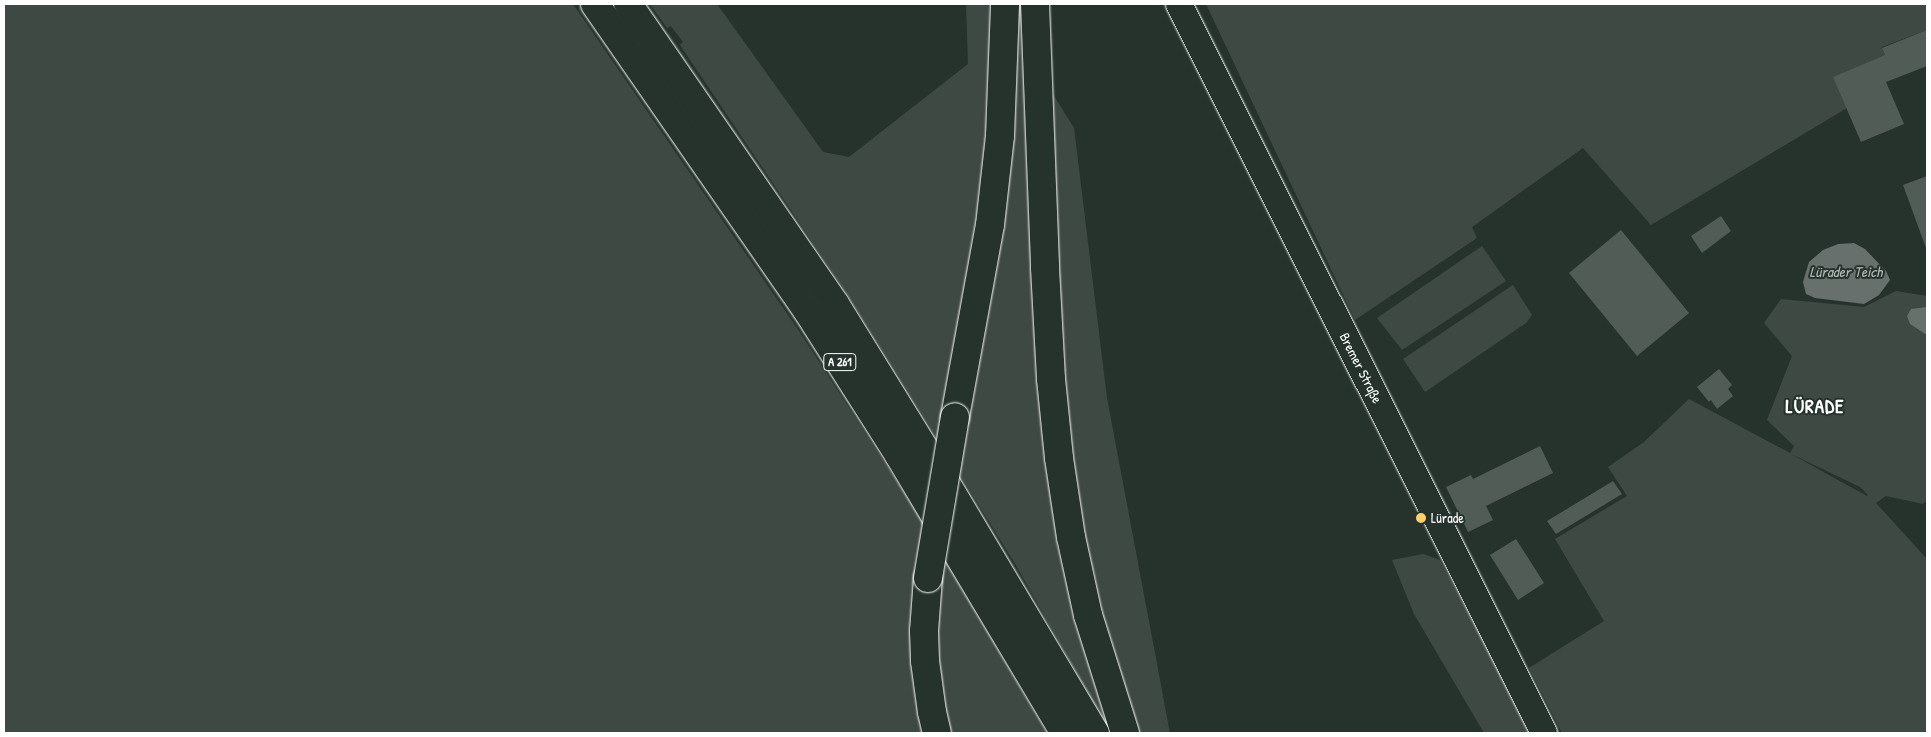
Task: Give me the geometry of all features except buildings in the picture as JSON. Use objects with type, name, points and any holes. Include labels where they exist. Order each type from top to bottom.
[{"type":"highway","name":"A 261","points":[[595,4],[807,310],[899,455],[1065,733]]},
{"type":"highway","name":"A 261","points":[[628,4],[835,304],[948,485],[1094,733]]},
{"type":"highway","points":[[938,733],[928,686],[925,654],[924,631],[928,578],[993,201],[1001,126],[1005,4]]},
{"type":"highway","points":[[1035,4],[1044,268],[1058,450],[1071,537],[1088,615],[1125,733]]},
{"type":"main road","name":"Bremer Straße","points":[[1179,4],[1544,733]]},
{"type":"shaded area","points":[[4,4],[573,4],[797,328],[917,512],[1047,733],[4,733]]},
{"type":"shaded area","points":[[650,4],[717,4],[823,152],[849,157],[968,64],[966,4],[995,4],[996,41],[964,446],[982,324],[1013,4],[1027,4],[1035,259],[1116,731],[1110,732],[1014,562],[852,301],[680,45],[683,42],[671,26],[667,28]]},
{"type":"shaded area","points":[[1206,4],[1927,4],[1927,30],[1882,47],[1885,55],[1834,77],[1847,108],[1651,225],[1583,148],[1472,227],[1477,238],[1355,320]]},
{"type":"shaded area","points":[[1046,83],[1074,128],[1107,398],[1170,733],[1139,733],[1095,596],[1062,413]]},
{"type":"shaded area","points":[[1482,246],[1506,281],[1402,350],[1377,318]]},
{"type":"shaded area","points":[[1513,285],[1532,315],[1526,323],[1425,392],[1403,359]]},
{"type":"shaded area","points":[[1896,291],[1927,296],[1927,500],[1923,504],[1886,496],[1876,503],[1927,559],[1927,733],[1562,733],[1529,668],[1604,621],[1555,539],[1627,496],[1608,467],[1644,442],[1689,399],[1790,453],[1794,446],[1767,420],[1792,356],[1764,323],[1781,299],[1864,307]],"holes":[[[1791,454],[1860,487],[1867,496]]]},
{"type":"shaded area","points":[[1423,554],[1440,560],[1533,733],[1484,733],[1414,614],[1392,560]]},
{"type":"water","name":"Lürader Teich","points":[[1854,243],[1865,249],[1886,271],[1890,280],[1879,295],[1864,304],[1815,298],[1806,294],[1803,282],[1809,262],[1823,250],[1838,244]]},
{"type":"water","points":[[1927,307],[1927,335],[1910,324],[1907,316],[1911,309]]},
{"type":"place","name":"Lürade","points":[[1421,518]]},
{"type":"district","name":"LÜRADE","points":[[1815,407]]}]
